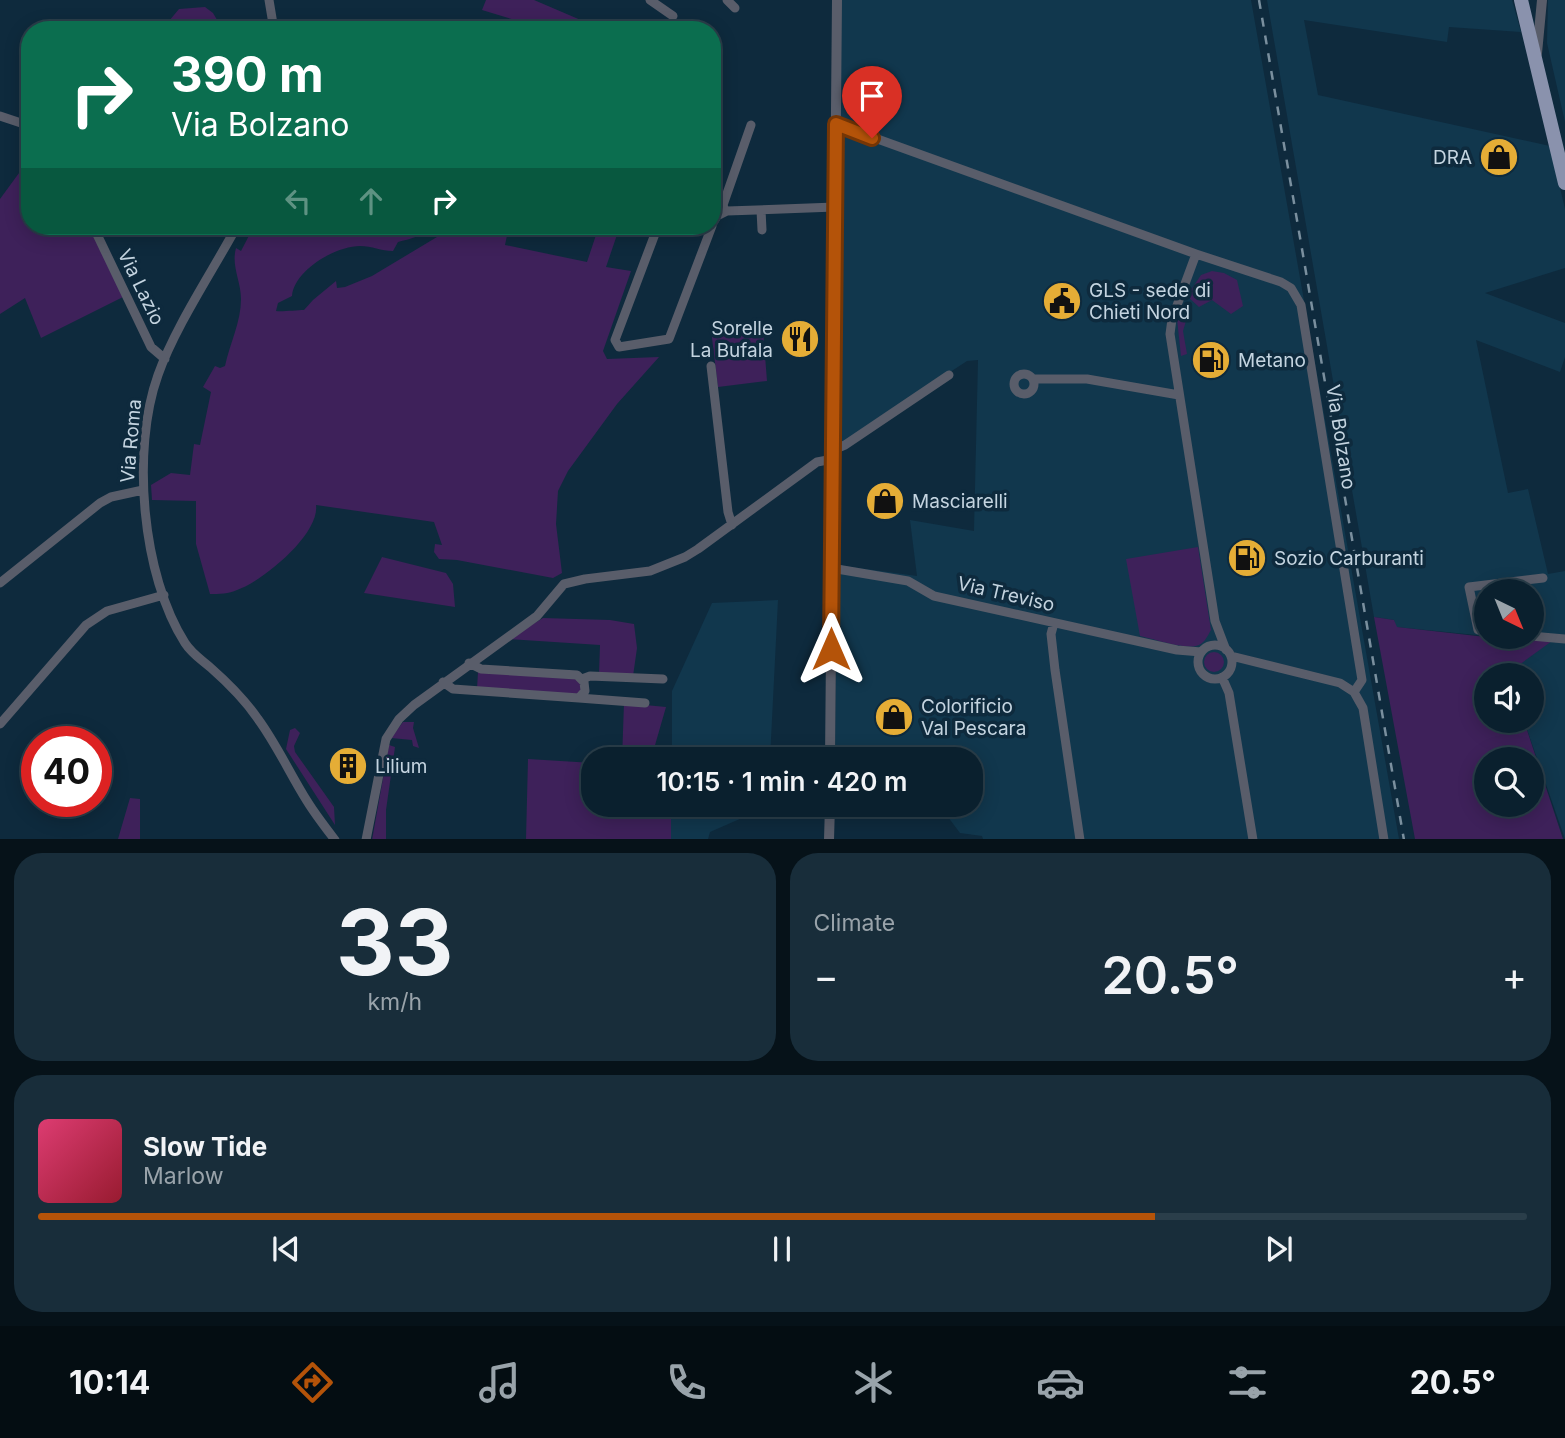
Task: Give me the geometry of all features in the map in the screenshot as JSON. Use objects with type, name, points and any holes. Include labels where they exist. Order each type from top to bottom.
[{"type":"main road","points":[[1521,0],[1565,183]]},
{"type":"street","points":[[269,0],[272,21]]},
{"type":"street","points":[[650,0],[673,16]]},
{"type":"street","points":[[727,0],[735,8]]},
{"type":"street","points":[[830,747],[837,0]]},
{"type":"street","points":[[1536,66],[1542,0]]},
{"type":"street","points":[[0,116],[21,123]]},
{"type":"street","name":"Via Bolzano","points":[[836,124],[1281,282],[1291,288],[1299,298],[1361,674],[1362,681],[1354,692]]},
{"type":"street","points":[[725,211],[723,205],[751,125]]},
{"type":"street","points":[[721,213],[835,207]]},
{"type":"street","points":[[761,210],[762,230]]},
{"type":"street","name":"Via Lazio","points":[[97,235],[151,347],[164,359]]},
{"type":"street","name":"Via Roma","points":[[232,235],[164,359],[152,395],[146,425],[143,490],[152,555],[164,594],[185,644],[234,690],[258,719],[306,800],[335,839]]},
{"type":"street","points":[[655,235],[615,340],[619,346],[669,339],[708,235]]},
{"type":"street","points":[[1196,254],[1172,319],[1170,334],[1215,621],[1229,653],[1229,671],[1217,678],[1206,676],[1199,668],[1201,652],[1210,645],[1216,645],[1229,653],[1340,683],[1354,692],[1363,708],[1384,839]]},
{"type":"street","points":[[711,366],[728,512],[732,525]]},
{"type":"street","points":[[366,839],[386,739],[407,712],[443,682],[537,616],[566,583],[650,571],[698,550],[817,462],[833,455],[845,444],[950,375]]},
{"type":"street","points":[[1033,379],[1087,379],[1180,395]]},
{"type":"street","points":[[0,583],[100,503],[143,490]]},
{"type":"street","name":"Via Treviso","points":[[831,568],[908,581],[934,596],[1177,650],[1201,652]]},
{"type":"street","points":[[1535,579],[1543,578]]},
{"type":"street","points":[[1474,586],[1469,587],[1474,604]]},
{"type":"street","points":[[0,724],[86,625],[107,611],[164,594]]},
{"type":"street","points":[[1210,645],[1215,621]]},
{"type":"street","points":[[1054,623],[1051,634],[1055,670],[1080,839]]},
{"type":"street","points":[[1544,637],[1565,639]]},
{"type":"street","name":"Via Treviso","points":[[1177,650],[1198,662]]},
{"type":"street","points":[[469,663],[481,669],[573,675],[582,679],[590,676],[663,679]]},
{"type":"street","points":[[1222,677],[1229,693],[1252,839]]},
{"type":"street","points":[[579,698],[584,691],[582,679]]},
{"type":"street","points":[[443,682],[453,690],[645,703]]},
{"type":"street","points":[[830,817],[829,839],[840,839]]},
{"type":"shaded area","points":[[486,0],[534,0],[583,21],[518,21],[482,10]]},
{"type":"shaded area","points":[[841,0],[1251,0],[1399,839],[983,839],[982,836],[960,833],[948,817],[983,817],[983,747],[835,747],[837,565],[917,576],[910,520],[974,531],[978,360],[967,361],[840,444]]},
{"type":"shaded area","points":[[1267,0],[1512,0],[1521,32],[1449,27],[1447,42],[1304,20],[1318,95],[1550,146],[1565,209],[1565,268],[1485,293],[1565,323],[1565,357],[1560,372],[1476,340],[1508,493],[1528,489],[1548,574],[1565,571],[1565,839],[1544,779],[1544,747],[1533,747],[1528,733],[1544,733],[1544,663],[1521,663],[1544,649],[1551,641],[1544,640],[1544,579],[1474,579],[1474,635],[1396,627],[1394,620],[1374,617]]},
{"type":"shaded area","points":[[1548,0],[1565,0],[1565,122],[1547,43]]},
{"type":"shaded area","points":[[205,7],[218,21],[169,21],[179,9]]},
{"type":"shaded area","points":[[21,170],[21,235],[94,235],[123,297],[41,338],[25,298],[0,314],[0,199]]},
{"type":"shaded area","points":[[249,235],[420,235],[398,242],[393,251],[360,246],[328,255],[300,277],[292,296],[278,303],[276,311],[282,311],[304,310],[336,281],[337,288],[345,287],[372,276],[437,235],[507,235],[505,245],[587,262],[596,235],[617,235],[606,267],[631,271],[603,351],[607,359],[659,357],[617,404],[568,471],[558,491],[556,524],[562,573],[553,578],[439,559],[434,552],[435,544],[442,545],[434,522],[316,505],[315,517],[309,529],[300,542],[274,567],[234,591],[210,594],[196,544],[196,501],[152,500],[151,485],[171,473],[190,475],[194,444],[200,445],[211,392],[203,387],[215,366],[225,366],[239,316],[241,299],[235,255],[236,248],[241,251]]},
{"type":"shaded area","points":[[1212,271],[1224,273],[1237,280],[1243,306],[1231,314],[1212,300],[1199,307],[1187,296],[1201,275]]},
{"type":"shaded area","points":[[1180,313],[1186,321],[1183,331],[1187,354],[1181,356],[1177,319]]},
{"type":"shaded area","points":[[711,330],[763,330],[767,381],[718,387]]},
{"type":"shaded area","points":[[1198,547],[1211,630],[1207,638],[1199,645],[1190,647],[1140,636],[1126,559]]},
{"type":"shaded area","points":[[382,557],[446,573],[453,584],[455,607],[364,593]]},
{"type":"shaded area","points":[[778,600],[771,747],[672,747],[672,691],[712,603]]},
{"type":"shaded area","points":[[1374,617],[1394,620],[1397,627],[1474,636],[1474,649],[1541,649],[1522,663],[1474,663],[1474,733],[1528,733],[1533,747],[1474,747],[1474,817],[1544,817],[1544,782],[1563,839],[1415,839]]},
{"type":"shaded area","points":[[543,618],[610,620],[634,624],[637,648],[633,676],[599,674],[600,645],[508,639]]},
{"type":"shaded area","points":[[1214,652],[1221,655],[1224,662],[1221,669],[1214,672],[1207,669],[1204,662],[1207,655]]},
{"type":"shaded area","points":[[478,672],[573,678],[580,681],[581,690],[577,694],[477,689]]},
{"type":"shaded area","points":[[624,703],[666,707],[654,747],[622,747]]},
{"type":"shaded area","points":[[403,722],[414,722],[413,728],[419,748],[413,746],[412,740],[391,738]]},
{"type":"shaded area","points":[[295,728],[300,733],[294,746],[295,752],[334,807],[335,825],[286,749],[290,730]]},
{"type":"shaded area","points":[[389,745],[395,747],[386,810],[386,839],[372,839]]},
{"type":"shaded area","points":[[528,759],[581,762],[581,817],[671,817],[671,839],[526,839]]},
{"type":"shaded area","points":[[130,798],[140,799],[140,839],[118,839]]},
{"type":"shaded area","points":[[671,817],[742,817],[710,832],[708,839],[671,839]]},
{"type":"railway","points":[[1259,0],[1404,839]]},
{"type":"place","name":"DRA","points":[[1499,157]]},
{"type":"place","name":"GLS - sede di Chieti Nord","points":[[1062,301]]},
{"type":"place","name":"Sorelle La Bufala","points":[[800,339]]},
{"type":"place","name":"Metano","points":[[1211,360]]},
{"type":"place","name":"Masciarelli","points":[[885,501]]},
{"type":"place","name":"Sozio Carburanti","points":[[1247,558]]},
{"type":"place","name":"Colorificio Val Pescara","points":[[894,717]]},
{"type":"place","name":"Lilium","points":[[348,766]]},
{"type":"route","points":[[831,649],[836,124],[872,138]]}]
